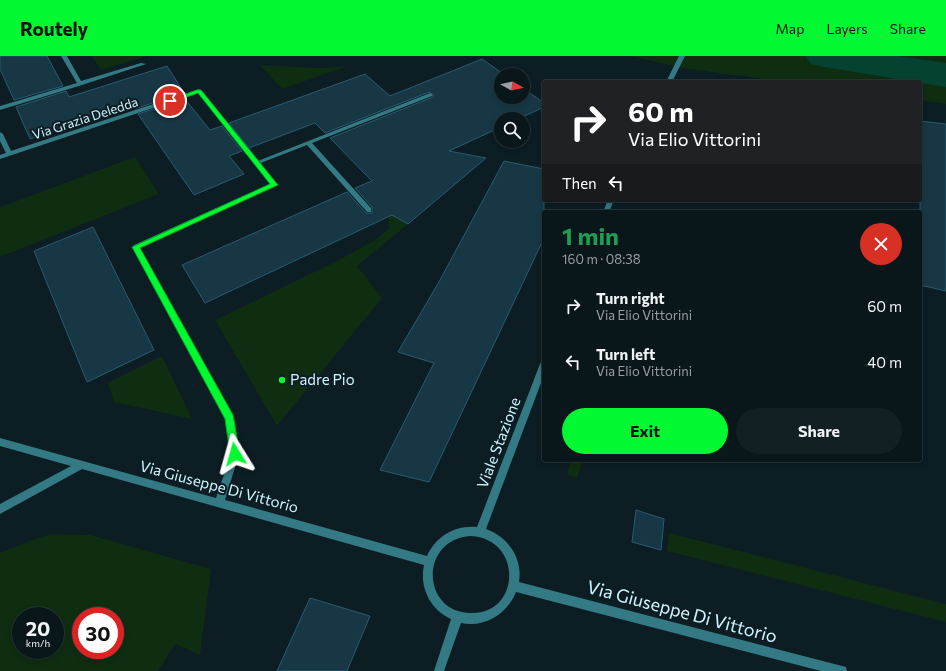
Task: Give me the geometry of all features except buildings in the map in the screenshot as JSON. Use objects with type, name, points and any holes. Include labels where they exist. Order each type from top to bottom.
[{"type":"street","points":[[64,56],[80,84]]},
{"type":"street","points":[[670,80],[682,56]]},
{"type":"street","points":[[0,108],[143,64]]},
{"type":"street","name":"Via Grazia Deledda","points":[[0,158],[199,91],[256,163]]},
{"type":"street","points":[[219,503],[235,454],[230,418],[136,247],[274,185],[256,163],[430,95]]},
{"type":"street","points":[[0,134],[9,154]]},
{"type":"street","points":[[308,143],[369,210]]},
{"type":"street","name":"Viale Stazione","points":[[480,531],[542,369]]},
{"type":"street","name":"Via Giuseppe Di Vittorio","points":[[0,442],[430,562]]},
{"type":"street","points":[[0,509],[81,465]]},
{"type":"street","points":[[468,531],[480,531],[492,536],[503,545],[511,557],[514,571],[513,586],[508,599],[498,611],[486,618],[471,620],[457,618],[445,611],[436,601],[430,588],[428,575],[430,562],[436,550],[450,537],[468,531]]},
{"type":"street","name":"Via Giuseppe Di Vittorio","points":[[513,586],[842,671]]},
{"type":"street","points":[[439,671],[457,618]]},
{"type":"green space","points":[[92,56],[147,56],[101,70]]},
{"type":"green space","points":[[629,56],[946,56],[946,104],[922,100],[922,80],[771,80],[688,69]]},
{"type":"green space","points":[[260,65],[320,68],[348,66],[282,89]]},
{"type":"green space","points":[[135,157],[159,194],[0,257],[0,207]]},
{"type":"green space","points":[[389,213],[408,224],[357,266],[382,298],[277,426],[215,320],[337,261],[375,240],[389,228]]},
{"type":"green space","points":[[162,356],[192,419],[114,402],[108,383]]},
{"type":"green space","points":[[570,462],[582,462],[577,478],[567,474]]},
{"type":"green space","points":[[669,533],[946,604],[946,622],[667,551]]},
{"type":"green space","points":[[52,534],[90,535],[211,569],[200,655],[175,644],[158,671],[0,671],[0,553],[37,538]]},
{"type":"waterway","points":[[824,56],[946,75]]},
{"type":"place","name":"Padre Pio","points":[[282,380]]},
{"type":"route","points":[[170,101],[199,91],[274,185],[136,247],[230,418],[235,454]]}]
